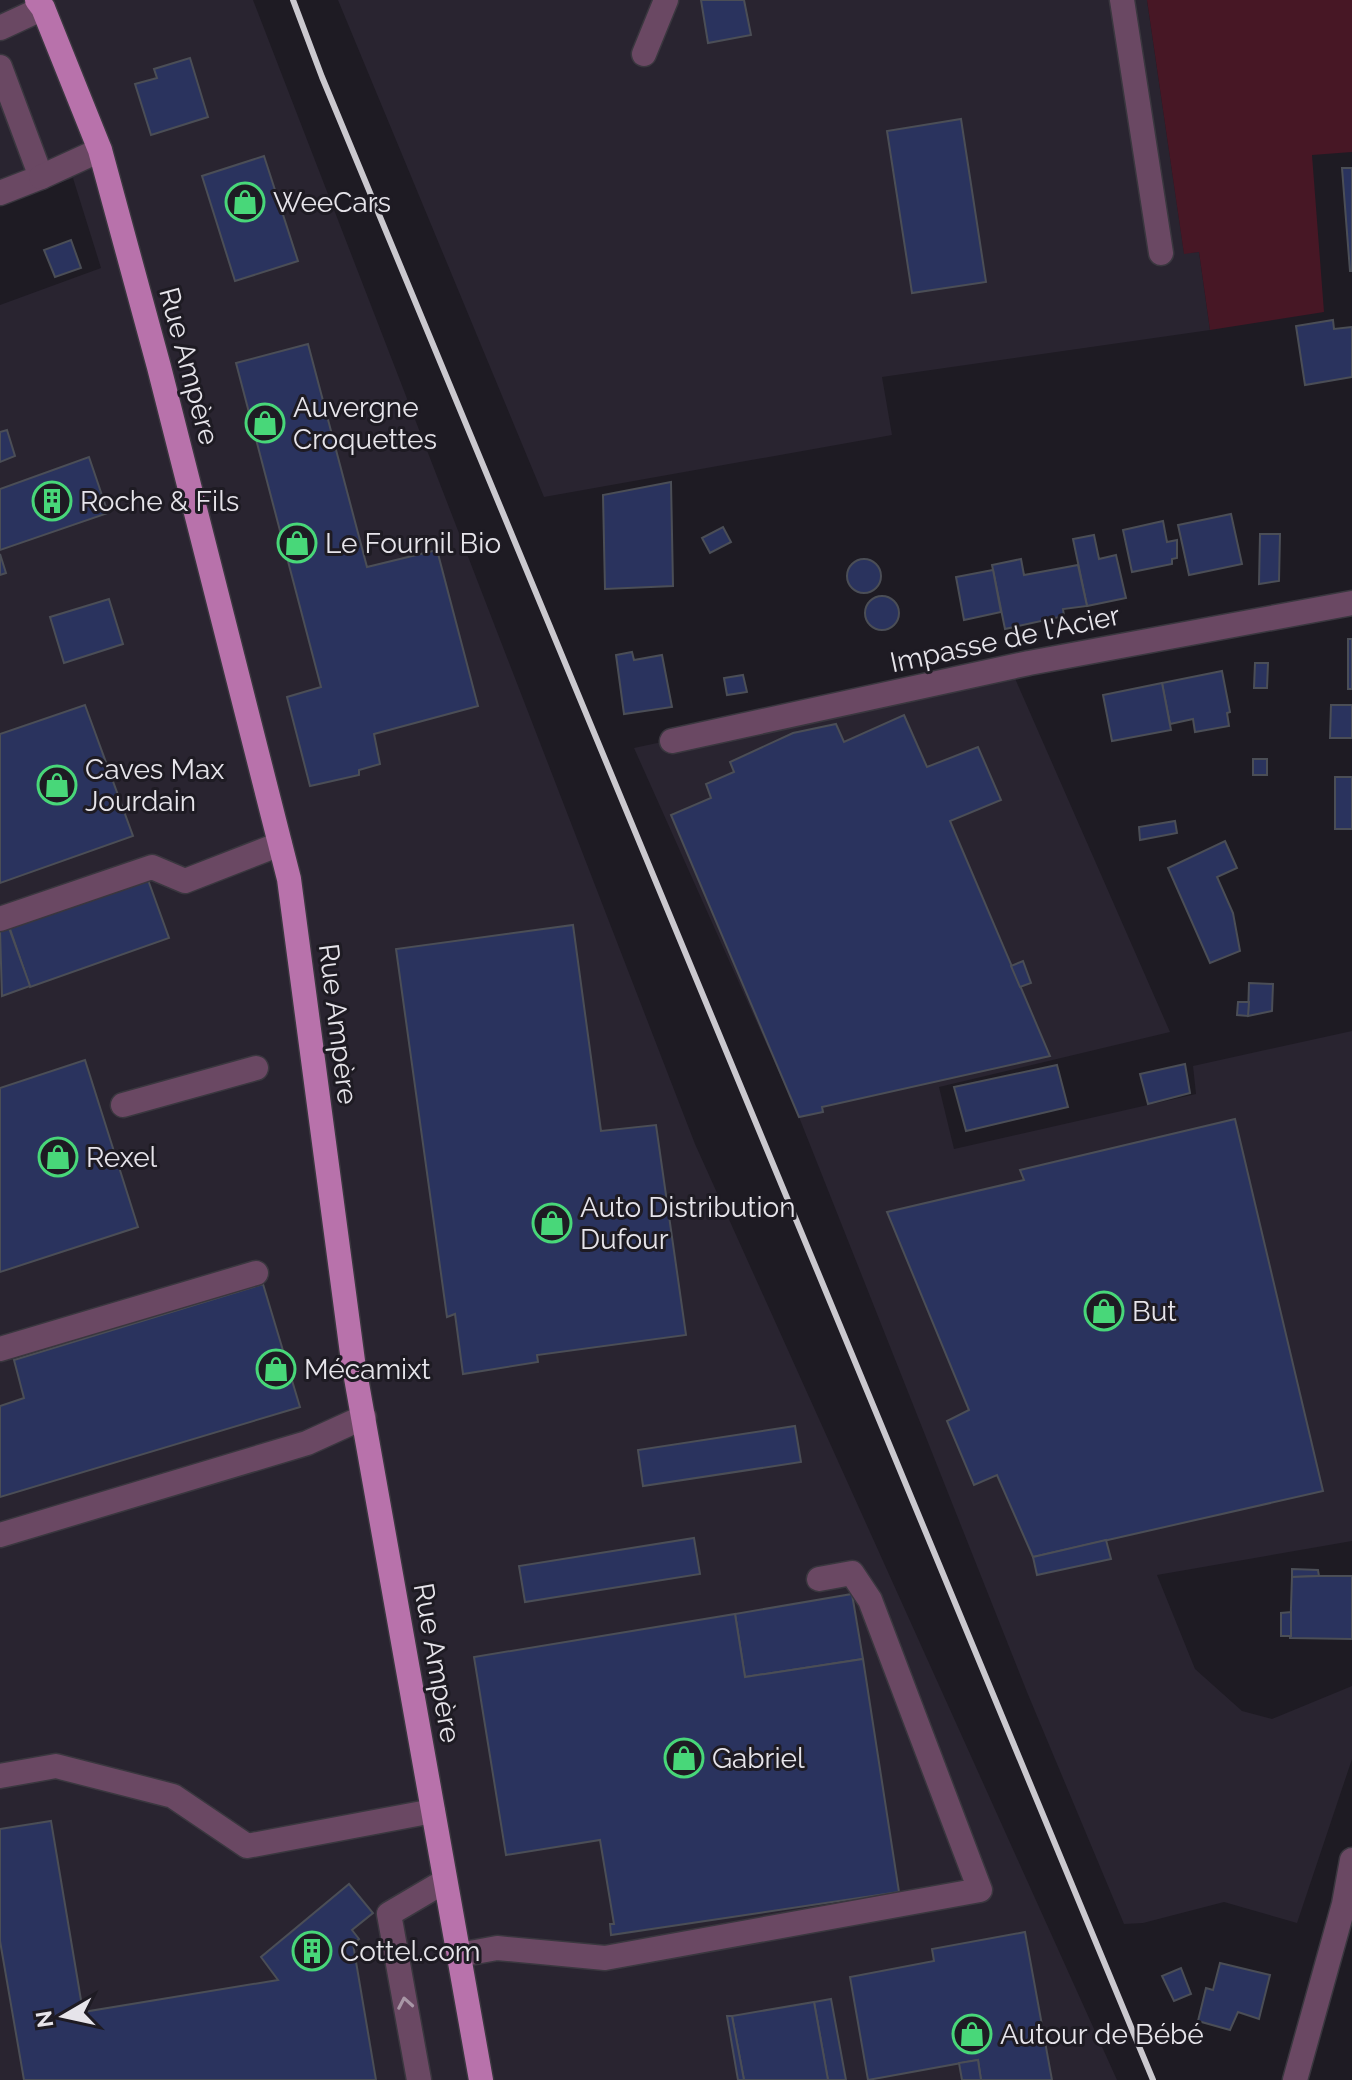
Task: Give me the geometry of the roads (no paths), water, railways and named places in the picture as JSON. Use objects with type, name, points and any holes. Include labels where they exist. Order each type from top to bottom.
[{"type":"main road","name":"Rue Ampère","points":[[40,4],[100,150],[171,413],[289,879],[349,1331],[481,2080]]},
{"type":"street","points":[[644,54],[666,0]]},
{"type":"street","points":[[1122,0],[1161,253]]},
{"type":"street","points":[[0,28],[40,4]]},
{"type":"street","points":[[0,67],[41,177]]},
{"type":"street","points":[[0,193],[100,150]]},
{"type":"street","name":"Impasse de l'Acier","points":[[672,741],[1010,667],[1352,603]]},
{"type":"street","points":[[0,919],[152,867],[185,881],[280,844]]},
{"type":"street","points":[[123,1105],[256,1068]]},
{"type":"street","points":[[0,1349],[256,1273]]},
{"type":"street","points":[[0,1535],[307,1443],[364,1417]]},
{"type":"street","points":[[459,1955],[497,1948],[605,1958],[980,1890],[870,1600],[852,1573],[819,1579]]},
{"type":"street","points":[[0,1776],[56,1766],[173,1796],[247,1846],[433,1811]]},
{"type":"street","points":[[1295,2080],[1348,1901],[1352,1860]]},
{"type":"street","points":[[419,2080],[389,1914],[445,1881]]},
{"type":"railway","points":[[293,0],[322,77],[1153,2080]]},
{"type":"place","name":"WeeCars","points":[[245,202]]},
{"type":"place","name":"Auvergne Croquettes","points":[[265,423]]},
{"type":"place","name":"Roche & Fils","points":[[52,501]]},
{"type":"place","name":"Le Fournil Bio","points":[[297,543]]},
{"type":"place","name":"Caves Max Jourdain","points":[[57,785]]},
{"type":"place","name":"Rexel","points":[[58,1157]]},
{"type":"place","name":"Auto Distribution Dufour","points":[[552,1223]]},
{"type":"place","name":"But","points":[[1104,1311]]},
{"type":"place","name":"Mécamixt","points":[[276,1369]]},
{"type":"place","name":"Gabriel","points":[[684,1758]]},
{"type":"place","name":"Cottel.com","points":[[312,1951]]},
{"type":"place","name":"Autour de Bébé","points":[[972,2034]]}]
